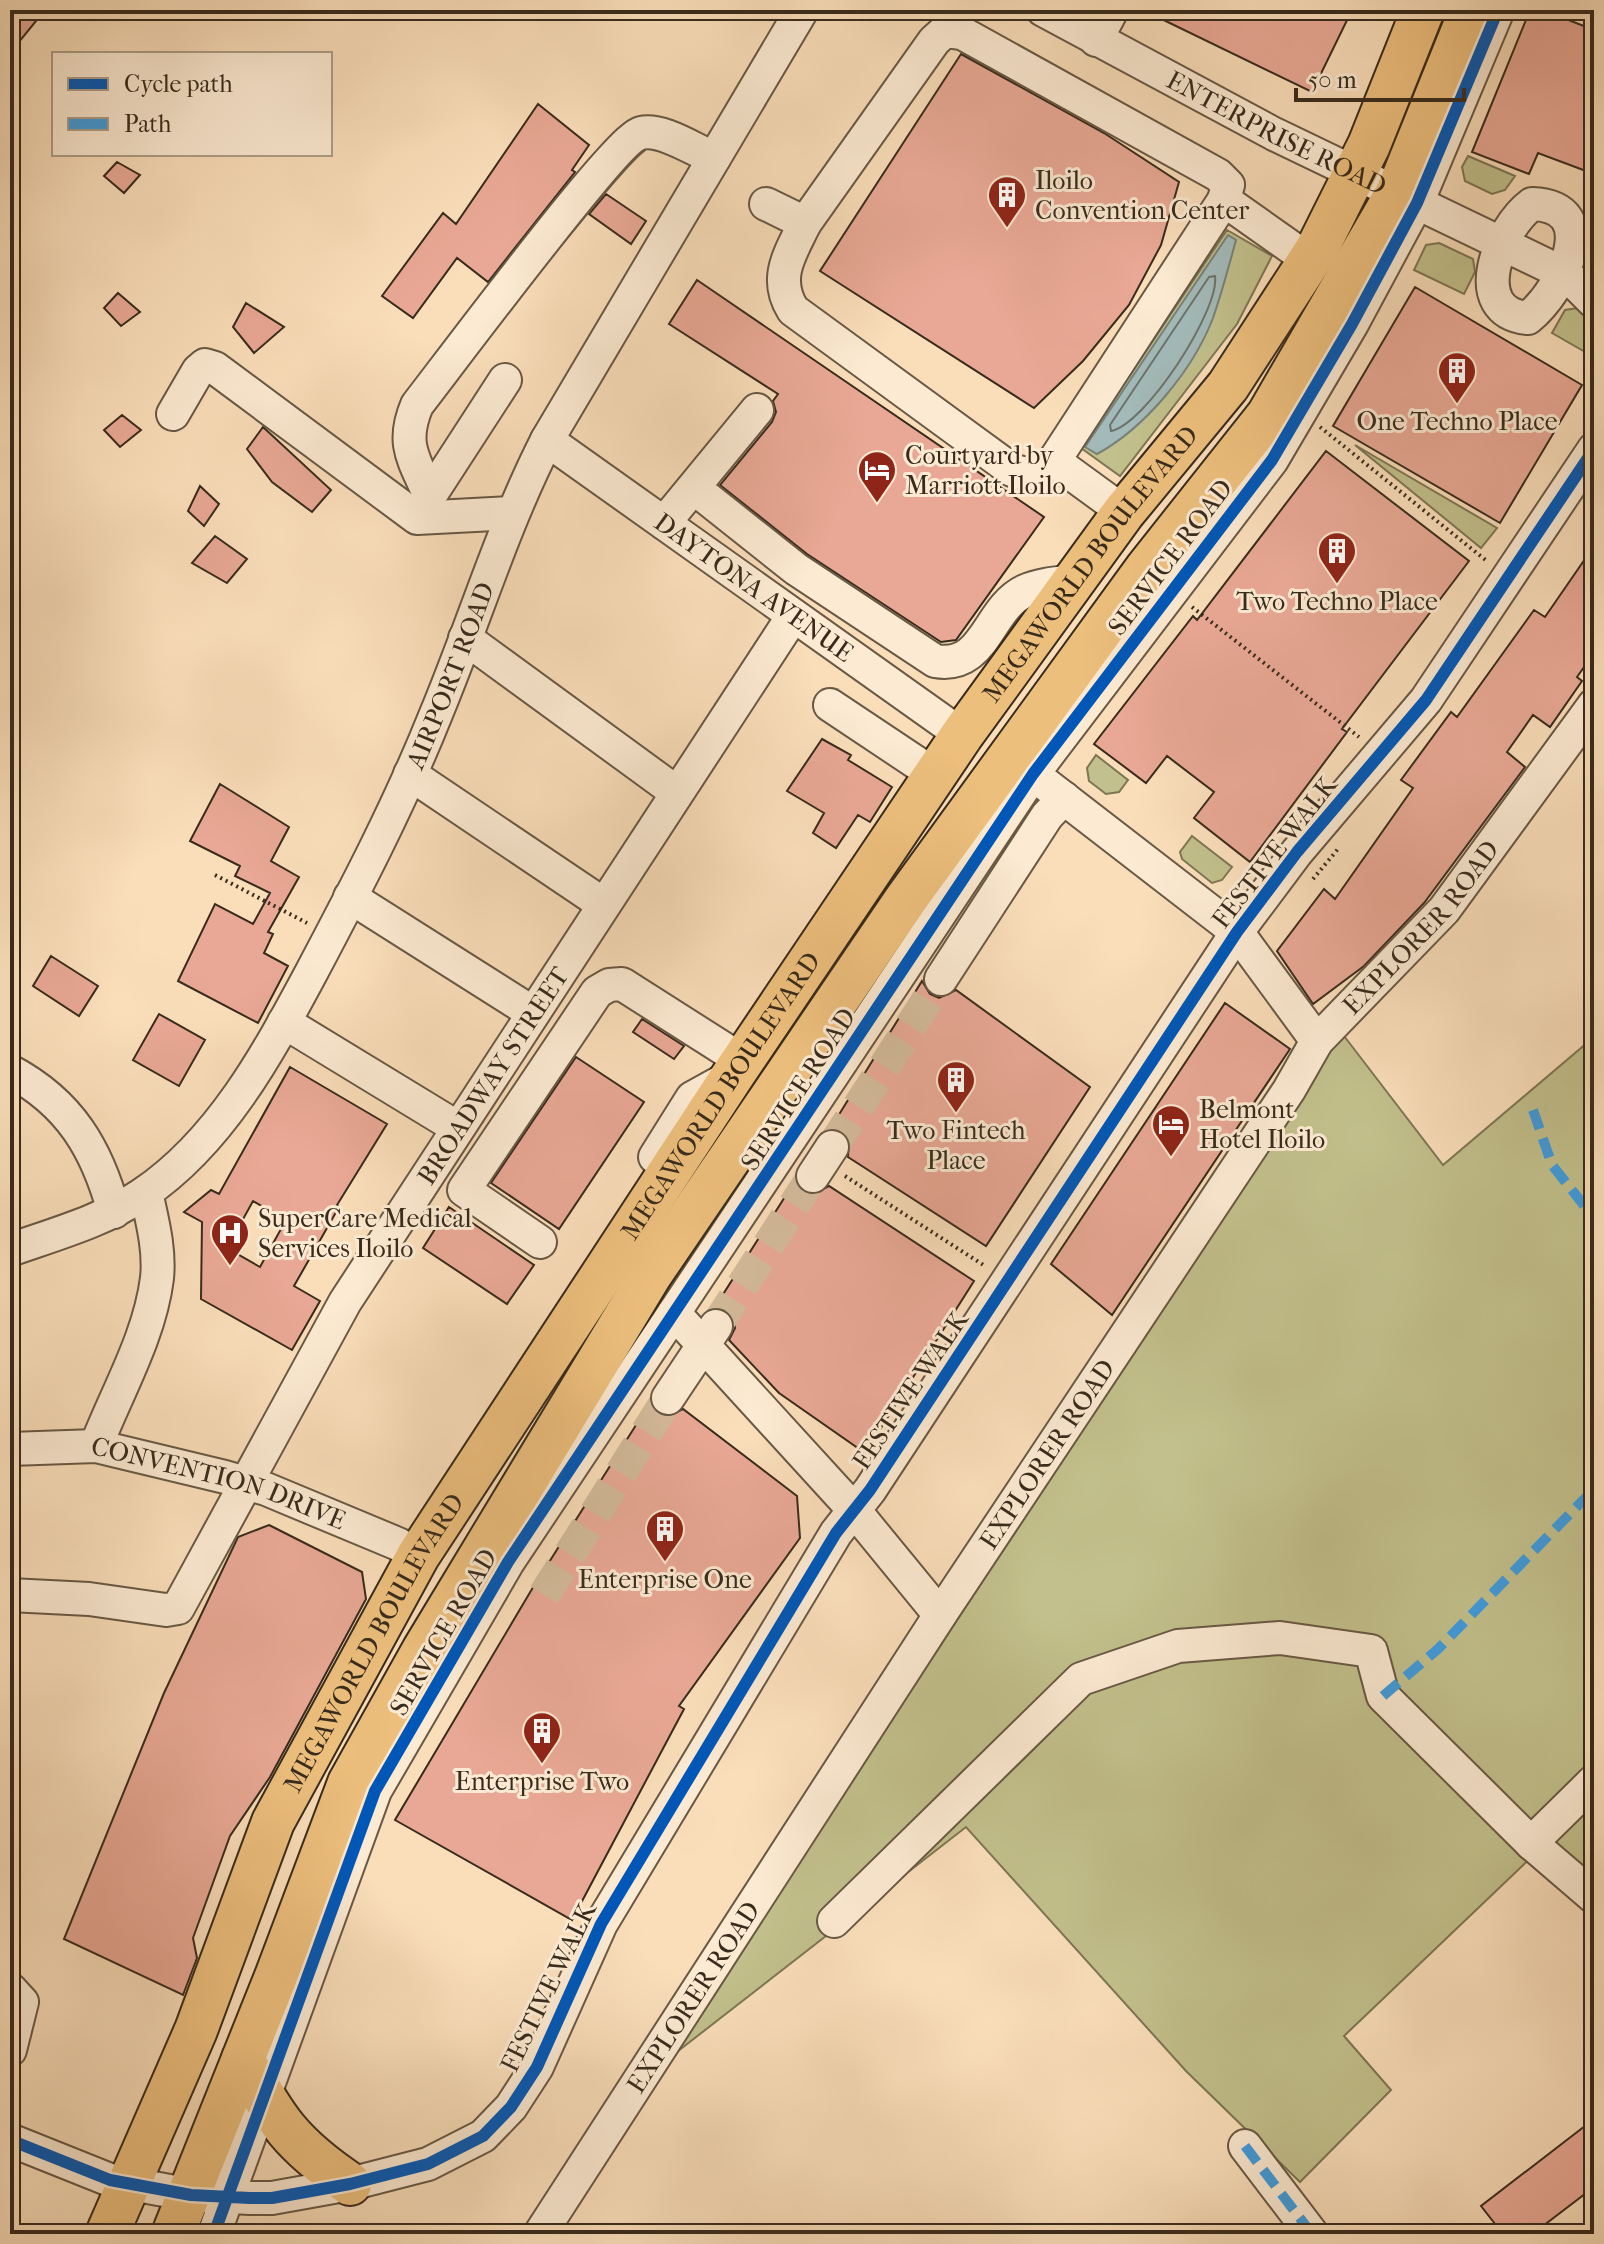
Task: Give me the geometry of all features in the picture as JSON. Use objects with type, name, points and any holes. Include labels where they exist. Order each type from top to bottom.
[{"type":"main road","name":"MEGAWORLD BOULEVARD","points":[[107,2234],[223,1958],[273,1822],[418,1556],[738,1068],[962,735],[1124,512],[1228,386],[1313,255],[1356,172],[1423,10]]},
{"type":"main road","name":"MEGAWORLD BOULEVARD","points":[[173,2234],[209,2195],[243,2059],[349,1783],[424,1649],[651,1274],[1020,764],[1146,569],[1268,415],[1354,270],[1407,198],[1440,83],[1471,10]]},
{"type":"main road","points":[[1399,68],[1399,85],[1410,100],[1420,101],[1440,83]]},
{"type":"main road","points":[[1313,255],[1326,241],[1346,243],[1356,259],[1354,270]]},
{"type":"main road","points":[[223,1958],[229,1982],[244,1992],[266,1985],[277,1974]]},
{"type":"main road","points":[[243,2059],[265,2100],[299,2147],[350,2184]]},
{"type":"street","name":"AIRPORT ROAD","points":[[10,1250],[114,1212],[146,1192],[216,1127],[284,1022],[331,935],[410,774],[512,513],[547,440],[802,10]]},
{"type":"street","name":"ENTERPRISE ROAD","points":[[1043,10],[1274,134],[1567,275],[1594,302]]},
{"type":"street","points":[[1096,40],[1112,10]]},
{"type":"street","name":"SERVICE ROAD","points":[[214,2234],[209,2195],[265,2100],[378,1786],[508,1562],[674,1313],[1020,764],[1272,460],[1352,324],[1407,198],[1498,10]]},
{"type":"street","points":[[945,31],[962,33],[1218,175],[1228,185],[1224,200],[1054,461],[1037,474],[1025,475],[1012,470],[793,310],[784,296],[782,270],[805,223],[945,31]]},
{"type":"street","points":[[423,506],[408,445],[408,425],[417,405],[595,175],[636,134],[651,131],[714,158]]},
{"type":"street","points":[[1224,200],[1313,255]]},
{"type":"street","points":[[766,204],[805,223]]},
{"type":"street","points":[[1532,204],[1548,204],[1571,220],[1574,230],[1567,275],[1542,307],[1528,318],[1511,316],[1498,307],[1493,293],[1500,243],[1519,214],[1532,204]]},
{"type":"street","points":[[173,414],[198,371],[205,365],[215,368],[423,506],[512,513]]},
{"type":"street","points":[[423,506],[505,380]]},
{"type":"street","points":[[664,523],[757,410]]},
{"type":"street","name":"DAYTONA AVENUE","points":[[547,440],[962,735]]},
{"type":"street","name":"FESTIVE WALK","points":[[130,2184],[209,2195],[272,2198],[350,2184],[428,2164],[483,2136],[511,2107],[537,2067],[601,1924],[836,1533],[1237,932],[1297,852],[1426,700],[1594,449]]},
{"type":"street","points":[[1054,461],[1124,512]]},
{"type":"street","points":[[694,488],[796,569],[935,661],[950,664],[966,658],[1022,592],[1076,581]]},
{"type":"street","name":"BROADWAY STREET","points":[[10,1595],[89,1599],[166,1610],[178,1608],[345,1302],[793,616]]},
{"type":"street","points":[[465,638],[676,792]]},
{"type":"street","points":[[830,705],[935,775]]},
{"type":"street","name":"EXPLORER ROAD","points":[[540,2234],[940,1615],[1280,1103],[1317,1041],[1444,910],[1594,705]]},
{"type":"street","points":[[1020,764],[1237,932],[1317,1041]]},
{"type":"street","points":[[410,774],[603,904]]},
{"type":"street","points":[[941,979],[1047,816],[1064,798]]},
{"type":"street","points":[[350,897],[533,1013]]},
{"type":"street","points":[[464,1190],[597,992],[609,985],[622,984],[738,1068]]},
{"type":"street","points":[[284,1022],[458,1128]]},
{"type":"street","points":[[10,1071],[63,1110],[79,1130],[105,1176],[114,1212]]},
{"type":"street","points":[[431,1169],[540,1242]]},
{"type":"street","points":[[96,1446],[147,1320],[157,1276],[156,1234],[146,1192]]},
{"type":"street","points":[[674,1313],[709,1336],[940,1615]]},
{"type":"street","points":[[668,1398],[709,1336]]},
{"type":"street","name":"CONVENTION DRIVE","points":[[10,1449],[96,1446],[245,1482],[398,1544],[418,1556]]},
{"type":"street","points":[[834,1921],[1081,1679],[1178,1646],[1280,1638],[1371,1651],[1383,1696],[1531,1843],[1594,1897]]},
{"type":"street","points":[[1531,1843],[1594,1781]]},
{"type":"street","points":[[10,1989],[22,2002],[10,2050]]},
{"type":"street","points":[[10,2140],[110,2180],[130,2184]]},
{"type":"street","points":[[1245,2146],[1312,2234]]},
{"type":"path","points":[[1315,423],[1491,564]]},
{"type":"path","points":[[1187,603],[1363,740]]},
{"type":"path","points":[[215,875],[331,935]]},
{"type":"path","points":[[823,1161],[991,1270]]},
{"type":"shaded area","points":[[1468,156],[1515,176],[1505,190],[1492,194],[1465,181],[1462,167]]},
{"type":"shaded area","points":[[1227,230],[1272,256],[1237,324],[1120,476],[1081,448]]},
{"type":"shaded area","points":[[1439,243],[1473,259],[1475,272],[1464,294],[1414,270],[1426,245]]},
{"type":"shaded area","points":[[1578,308],[1594,317],[1594,357],[1552,333],[1565,310]]},
{"type":"shaded area","points":[[1355,445],[1497,528],[1481,548]]},
{"type":"shaded area","points":[[1096,755],[1128,780],[1119,792],[1106,794],[1089,781],[1087,768]]},
{"type":"shaded area","points":[[1192,836],[1232,867],[1222,880],[1212,883],[1182,859],[1180,852]]},
{"type":"shaded area","points":[[1341,1032],[1443,1165],[1594,1037],[1594,1902],[1542,1847],[1344,2036],[1391,2090],[1300,2182],[1186,2071],[966,1827],[673,2055]]},
{"type":"water","points":[[1228,235],[1236,240],[1213,318],[1193,358],[1166,396],[1133,429],[1097,454],[1085,447]]},
{"type":"building","points":[[10,10],[45,10],[10,53]]},
{"type":"building","points":[[1143,10],[1352,10],[1312,92]]},
{"type":"building","points":[[1530,10],[1543,10],[1594,30],[1594,174],[1538,153],[1529,174],[1472,152]]},
{"type":"building","name":"Iloilo Convention Center","points":[[961,54],[1104,133],[1179,182],[1161,245],[1129,305],[1083,361],[1034,408],[820,271]]},
{"type":"building","points":[[538,104],[589,145],[572,170],[575,172],[488,282],[457,258],[413,318],[382,296],[443,213],[456,224]]},
{"type":"building","points":[[117,162],[140,175],[124,193],[104,176]]},
{"type":"building","points":[[606,194],[646,221],[631,244],[589,214]]},
{"type":"building","name":"Courtyard by Marriott Iloilo","points":[[697,280],[1044,517],[956,640],[941,642],[807,554],[720,485],[772,422],[776,412],[773,401],[778,394],[669,324]]},
{"type":"building","name":"One Techno Place","points":[[1415,287],[1582,385],[1500,523],[1333,426]]},
{"type":"building","points":[[118,293],[140,312],[121,326],[104,308]]},
{"type":"building","points":[[246,303],[284,327],[254,353],[233,327]]},
{"type":"building","points":[[122,415],[141,430],[120,447],[104,430]]},
{"type":"building","points":[[263,427],[331,490],[312,512],[272,482],[247,449]]},
{"type":"building","points":[[1326,451],[1469,561],[1342,729],[1347,732],[1250,862],[1194,818],[1214,792],[1167,756],[1146,783],[1094,744],[1193,616],[1197,620]]},
{"type":"building","points":[[200,486],[219,504],[204,526],[188,511]]},
{"type":"building","points":[[215,536],[247,559],[227,583],[192,563]]},
{"type":"building","points":[[1594,546],[1594,653],[1577,677],[1582,681],[1550,727],[1533,715],[1507,752],[1525,767],[1424,903],[1364,966],[1313,1004],[1277,951],[1324,889],[1335,899],[1413,788],[1401,780],[1451,712],[1457,717],[1534,610],[1545,617]]},
{"type":"building","points":[[822,739],[851,755],[848,760],[892,787],[870,822],[858,815],[836,848],[813,833],[824,813],[787,791]]},
{"type":"building","points":[[220,784],[289,827],[271,861],[299,877],[268,932],[273,934],[264,953],[288,966],[258,1023],[178,981],[215,904],[253,924],[270,893],[235,876],[240,866],[190,841]]},
{"type":"building","points":[[51,956],[98,986],[79,1016],[33,986]]},
{"type":"building","name":"Two Fintech Place","points":[[922,981],[930,994],[939,998],[956,990],[1090,1087],[986,1246],[848,1157],[849,1138],[842,1131],[830,1129]]},
{"type":"building","name":"Belmont Hotel Iloilo","points":[[1225,1003],[1290,1049],[1112,1315],[1051,1264]]},
{"type":"building","points":[[159,1014],[205,1040],[179,1086],[133,1060]]},
{"type":"building","points":[[642,1019],[684,1046],[674,1059],[633,1032]]},
{"type":"building","points":[[576,1057],[644,1102],[559,1229],[491,1183]]},
{"type":"building","points":[[290,1067],[387,1124],[337,1205],[339,1207],[294,1286],[320,1301],[292,1350],[201,1299],[202,1222],[184,1212],[211,1190],[219,1194]],"holes":[[[253,1201],[286,1220],[260,1267],[227,1248]]]},
{"type":"building","points":[[795,1181],[802,1191],[811,1195],[829,1186],[974,1281],[865,1453],[779,1393],[729,1340],[735,1328],[733,1317],[726,1310],[715,1307]]},
{"type":"building","points":[[449,1207],[534,1265],[507,1304],[423,1248]]},
{"type":"building","points":[[650,1403],[657,1413],[666,1417],[683,1409],[797,1496],[800,1538],[679,1706],[684,1709],[572,1920],[395,1820],[532,1589]]},
{"type":"building","points":[[269,1525],[362,1572],[366,1599],[270,1777],[230,1836],[193,1938],[197,1958],[183,1995],[64,1939],[164,1693],[238,1537]]},
{"type":"building","points":[[1594,2119],[1594,2187],[1543,2226],[1549,2234],[1503,2234],[1481,2206]]},
{"type":"tunnel","points":[[832,1147],[941,979]]},
{"type":"tunnel","points":[[716,1326],[813,1176]]},
{"type":"tunnel","points":[[544,1595],[668,1398]]},
{"type":"marked path","points":[[1533,1110],[1552,1165],[1594,1218]]},
{"type":"marked path","points":[[1383,1696],[1438,1649],[1594,1489]]},
{"type":"marked path","points":[[1245,2146],[1312,2234]]},
{"type":"cycle path","points":[[214,2234],[375,1791],[508,1562],[1033,774],[1272,460],[1352,324],[1417,203],[1498,10]]},
{"type":"cycle path","points":[[10,2140],[110,2180],[191,2195],[272,2198],[350,2184],[428,2164],[483,2136],[511,2107],[537,2067],[601,1924],[836,1533],[870,1490],[1237,932],[1297,852],[1426,700],[1594,449]]},
{"type":"place","name":"Iloilo Convention Center","points":[[1007,229]]},
{"type":"place","name":"One Techno Place","points":[[1457,405]]},
{"type":"place","name":"Courtyard by Marriott Iloilo","points":[[877,504]]},
{"type":"place","name":"Two Techno Place","points":[[1337,585]]},
{"type":"place","name":"Two Fintech Place","points":[[956,1114]]},
{"type":"place","name":"Belmont Hotel Iloilo","points":[[1171,1158]]},
{"type":"place","name":"SuperCare Medical Services Iloilo","points":[[230,1267]]},
{"type":"place","name":"Enterprise One","points":[[665,1563]]},
{"type":"place","name":"Enterprise Two","points":[[542,1765]]}]
